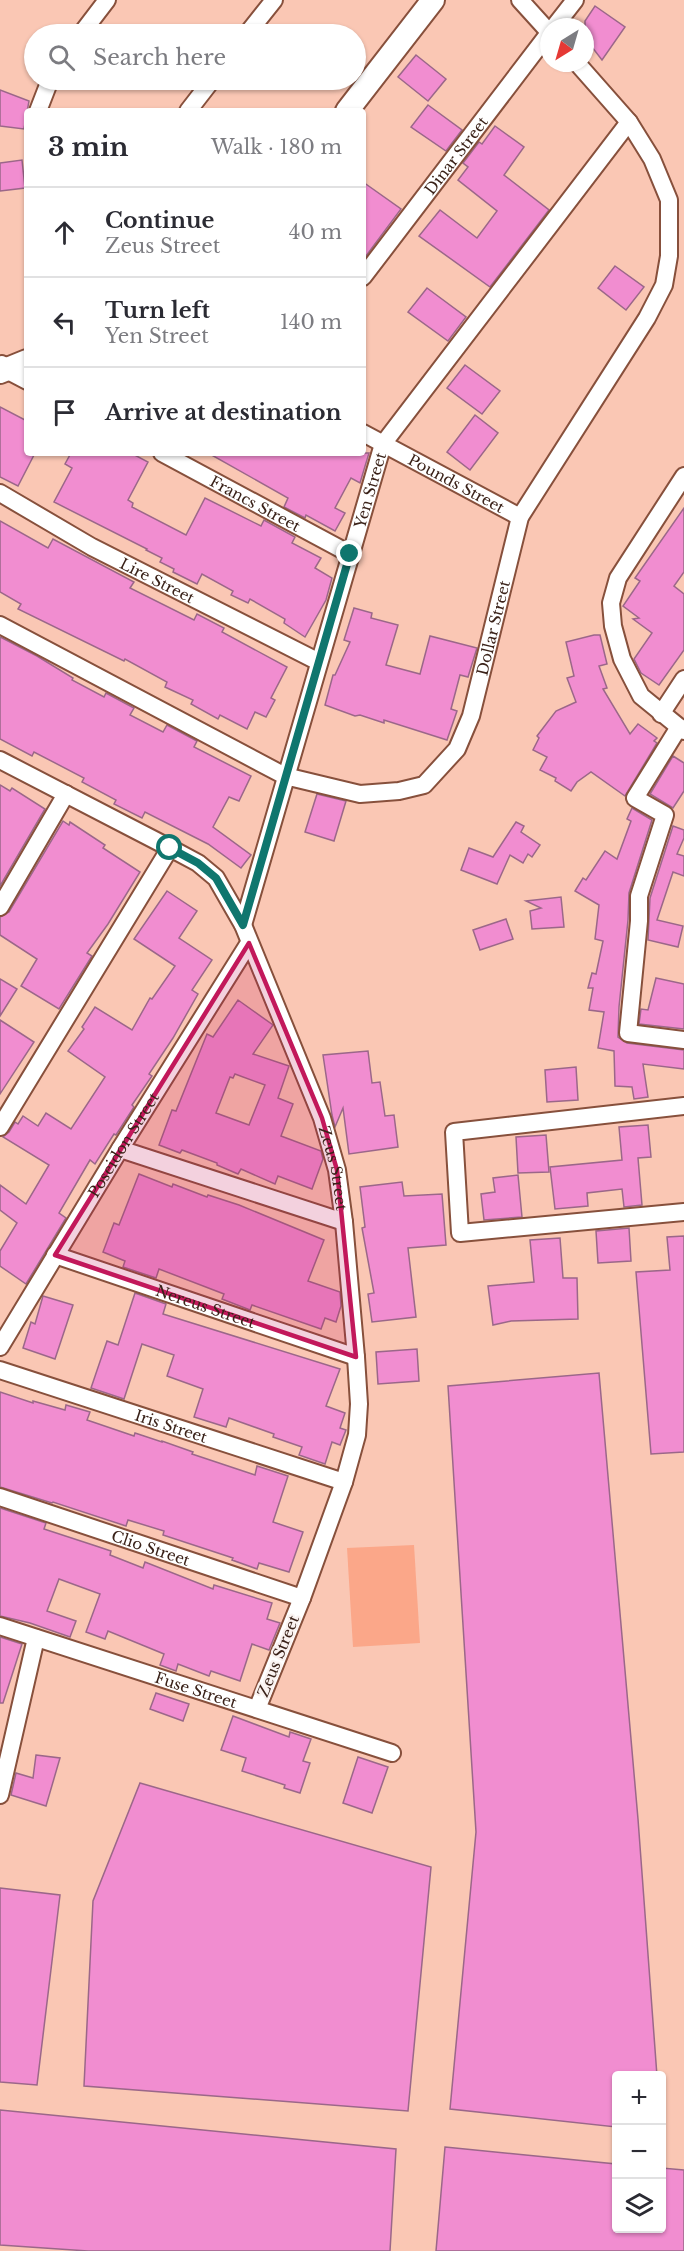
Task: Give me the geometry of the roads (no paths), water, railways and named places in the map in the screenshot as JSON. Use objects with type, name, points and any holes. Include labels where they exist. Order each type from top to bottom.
[{"type":"street","points":[[89,24],[107,0]]},
{"type":"street","points":[[255,24],[274,0]]},
{"type":"street","points":[[366,86],[433,0]]},
{"type":"street","points":[[520,0],[540,23]]},
{"type":"street","points":[[561,18],[575,0]]},
{"type":"street","name":"Dinar Street","points":[[366,273],[540,45]]},
{"type":"street","name":"Dollar Street","points":[[0,625],[285,776],[360,795],[399,791],[424,785],[457,749],[471,716],[520,517],[647,318],[664,285],[669,256],[669,200],[652,159],[629,122],[585,72]]},
{"type":"street","points":[[39,108],[46,90]]},
{"type":"street","points":[[190,108],[204,90]]},
{"type":"street","points":[[349,108],[363,90]]},
{"type":"street","name":"Yen Street","points":[[243,925],[383,444],[629,122]]},
{"type":"street","points":[[669,200],[684,209]]},
{"type":"street","points":[[2,367],[24,362]]},
{"type":"street","points":[[2,367],[24,379]]},
{"type":"street","name":"Pounds Street","points":[[366,435],[520,517]]},
{"type":"street","name":"Francs Street","points":[[168,456],[350,554]]},
{"type":"street","points":[[684,476],[618,578],[611,603],[613,627],[622,659],[641,696],[681,729],[635,798],[665,815],[639,896],[639,921],[628,1033],[684,1040]]},
{"type":"street","name":"Lire Street","points":[[0,493],[92,547],[319,662]]},
{"type":"street","points":[[661,714],[684,679]]},
{"type":"street","name":"Zeus Street","points":[[0,760],[198,863],[216,878],[243,925],[322,1118],[337,1170],[356,1357],[357,1435],[344,1482],[302,1598],[257,1709]]},
{"type":"street","points":[[0,907],[66,794]]},
{"type":"street","points":[[0,1127],[170,848]]},
{"type":"street","name":"Poseidon Street","points":[[0,1347],[249,943]]},
{"type":"street","points":[[684,1106],[454,1132],[460,1233],[684,1212]]},
{"type":"street","points":[[120,1149],[344,1222]]},
{"type":"street","name":"Nereus Street","points":[[55,1255],[356,1357]]},
{"type":"street","name":"Iris Street","points":[[0,1370],[344,1482]]},
{"type":"street","name":"Clio Street","points":[[0,1497],[302,1598]]},
{"type":"street","name":"Fuse Street","points":[[0,1626],[392,1753]]},
{"type":"street","points":[[0,1795],[36,1638]]}]
